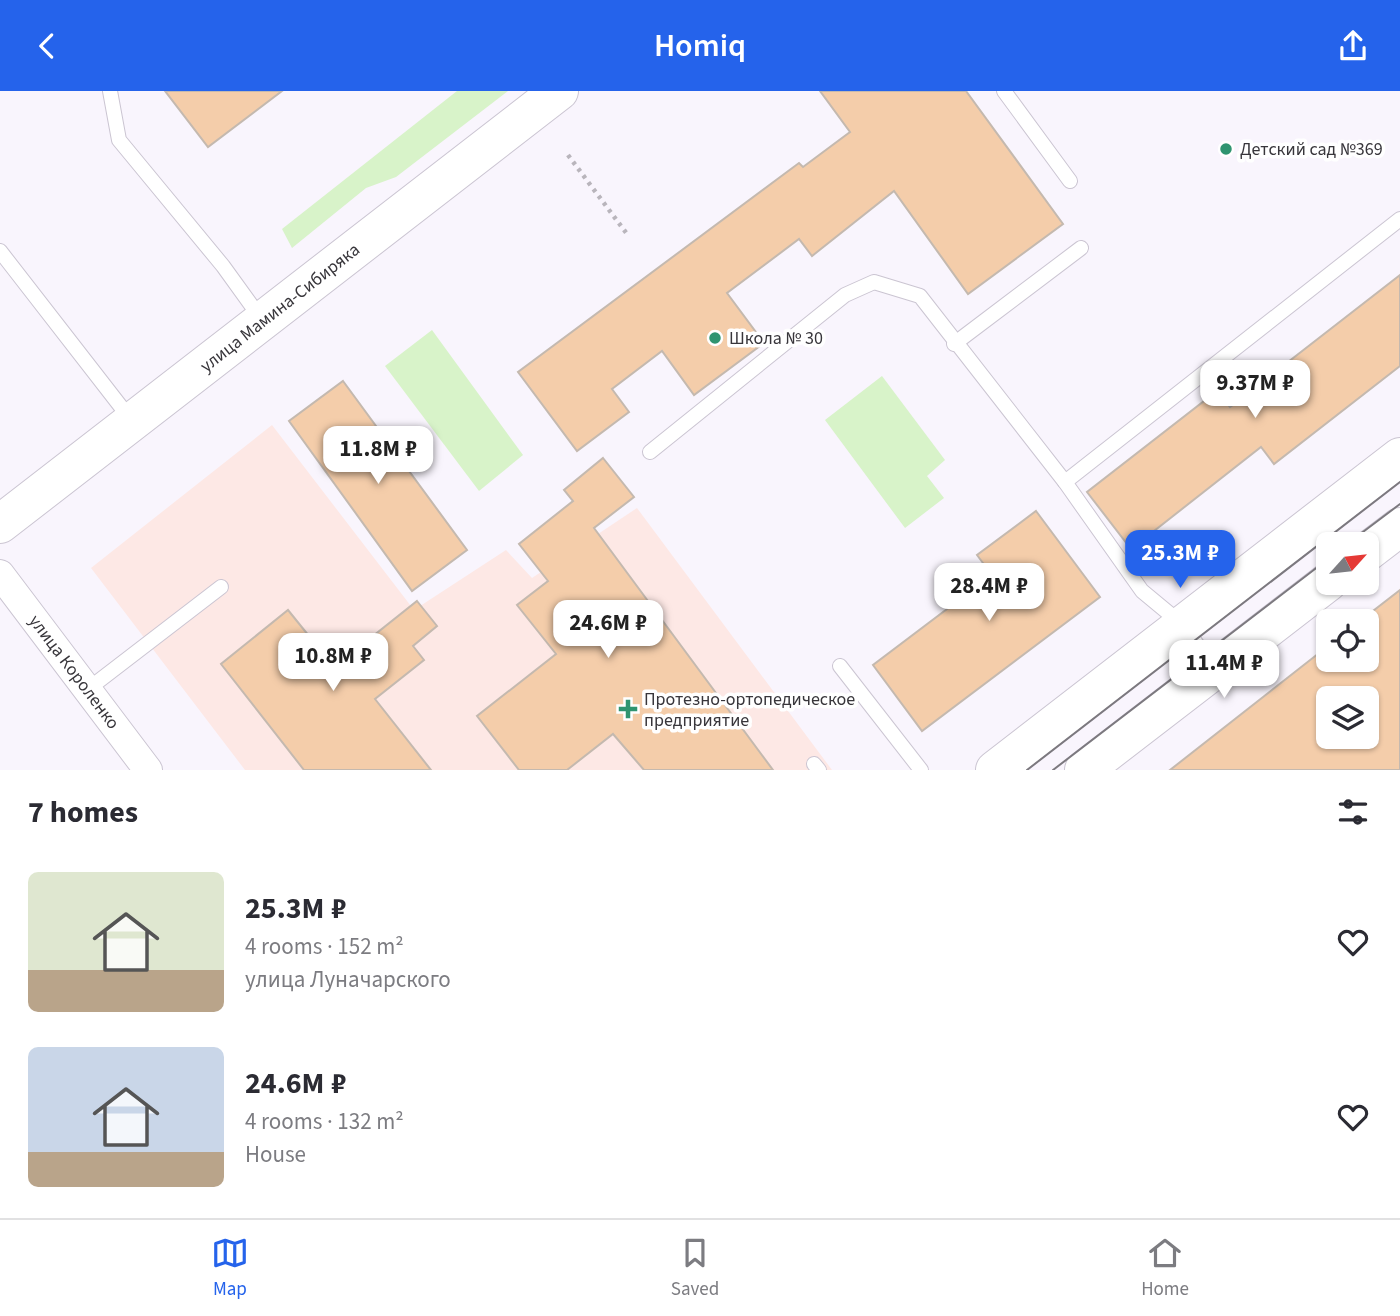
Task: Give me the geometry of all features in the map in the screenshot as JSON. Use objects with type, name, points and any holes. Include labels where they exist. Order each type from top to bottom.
[{"type":"street","name":"улица Мамина-Сибиряка","points":[[3,517],[132,422],[559,91]]},
{"type":"street","points":[[995,770],[1400,457]]},
{"type":"street","points":[[1379,543],[1400,527]]},
{"type":"street","name":"улица Короленко","points":[[0,574],[148,770]]},
{"type":"street","points":[[1084,770],[1316,591]]},
{"type":"lane","points":[[110,91],[119,140],[223,266],[263,321]]},
{"type":"lane","points":[[1004,91],[1070,181]]},
{"type":"lane","points":[[1065,482],[1400,219]]},
{"type":"lane","points":[[954,344],[1081,248]]},
{"type":"lane","points":[[0,251],[132,422]]},
{"type":"lane","points":[[650,452],[845,295],[874,282],[920,296],[954,344],[1065,482],[1142,591],[1183,625],[1215,669]]},
{"type":"lane","points":[[88,690],[220,587]]},
{"type":"lane","points":[[840,666],[921,770]]},
{"type":"path","points":[[568,155],[627,234]]},
{"type":"shaded area","points":[[272,425],[414,610],[506,550],[532,578],[637,508],[832,770],[245,770],[91,568]]},
{"type":"green space","points":[[457,91],[508,91],[396,177],[366,188],[292,248],[282,229]]},
{"type":"green space","points":[[432,330],[523,455],[479,491],[385,366]]},
{"type":"green space","points":[[882,376],[945,460],[927,476],[944,498],[905,528],[825,420]]},
{"type":"building","points":[[165,91],[282,91],[208,147]]},
{"type":"building","points":[[820,91],[966,91],[1063,224],[968,294],[894,191],[812,256],[799,239],[727,293],[764,343],[694,395],[662,351],[612,389],[629,412],[577,451],[518,372],[799,163],[803,167],[850,132]]},
{"type":"building","points":[[1400,275],[1400,366],[1274,464],[1261,447],[1131,549],[1087,492],[1217,391],[1230,407]]},
{"type":"building","points":[[343,381],[467,550],[412,591],[289,421]]},
{"type":"building","points":[[603,458],[634,497],[594,528],[773,770],[644,770],[613,734],[567,770],[519,770],[477,716],[556,654],[517,605],[548,581],[519,544],[573,501],[564,490]]},
{"type":"building","points":[[1036,511],[1100,597],[922,731],[873,665],[992,575],[977,555]]},
{"type":"building","points":[[1400,590],[1400,770],[1170,770],[1316,655],[1316,672],[1379,672],[1379,609],[1375,609]]},
{"type":"building","points":[[417,601],[437,626],[413,646],[424,660],[375,699],[431,770],[304,770],[221,664],[288,610],[334,667]]},
{"type":"tram line","points":[[1027,770],[1400,482]]},
{"type":"tram line","points":[[1363,532],[1400,504]]},
{"type":"tram line","points":[[1053,770],[1316,568]]},
{"type":"place","name":"Детский сад №369","points":[[1226,149]]},
{"type":"place","name":"Школа № 30","points":[[715,338]]},
{"type":"place","name":"Протезно-ортопедическое предприятие","points":[[628,709]]}]
